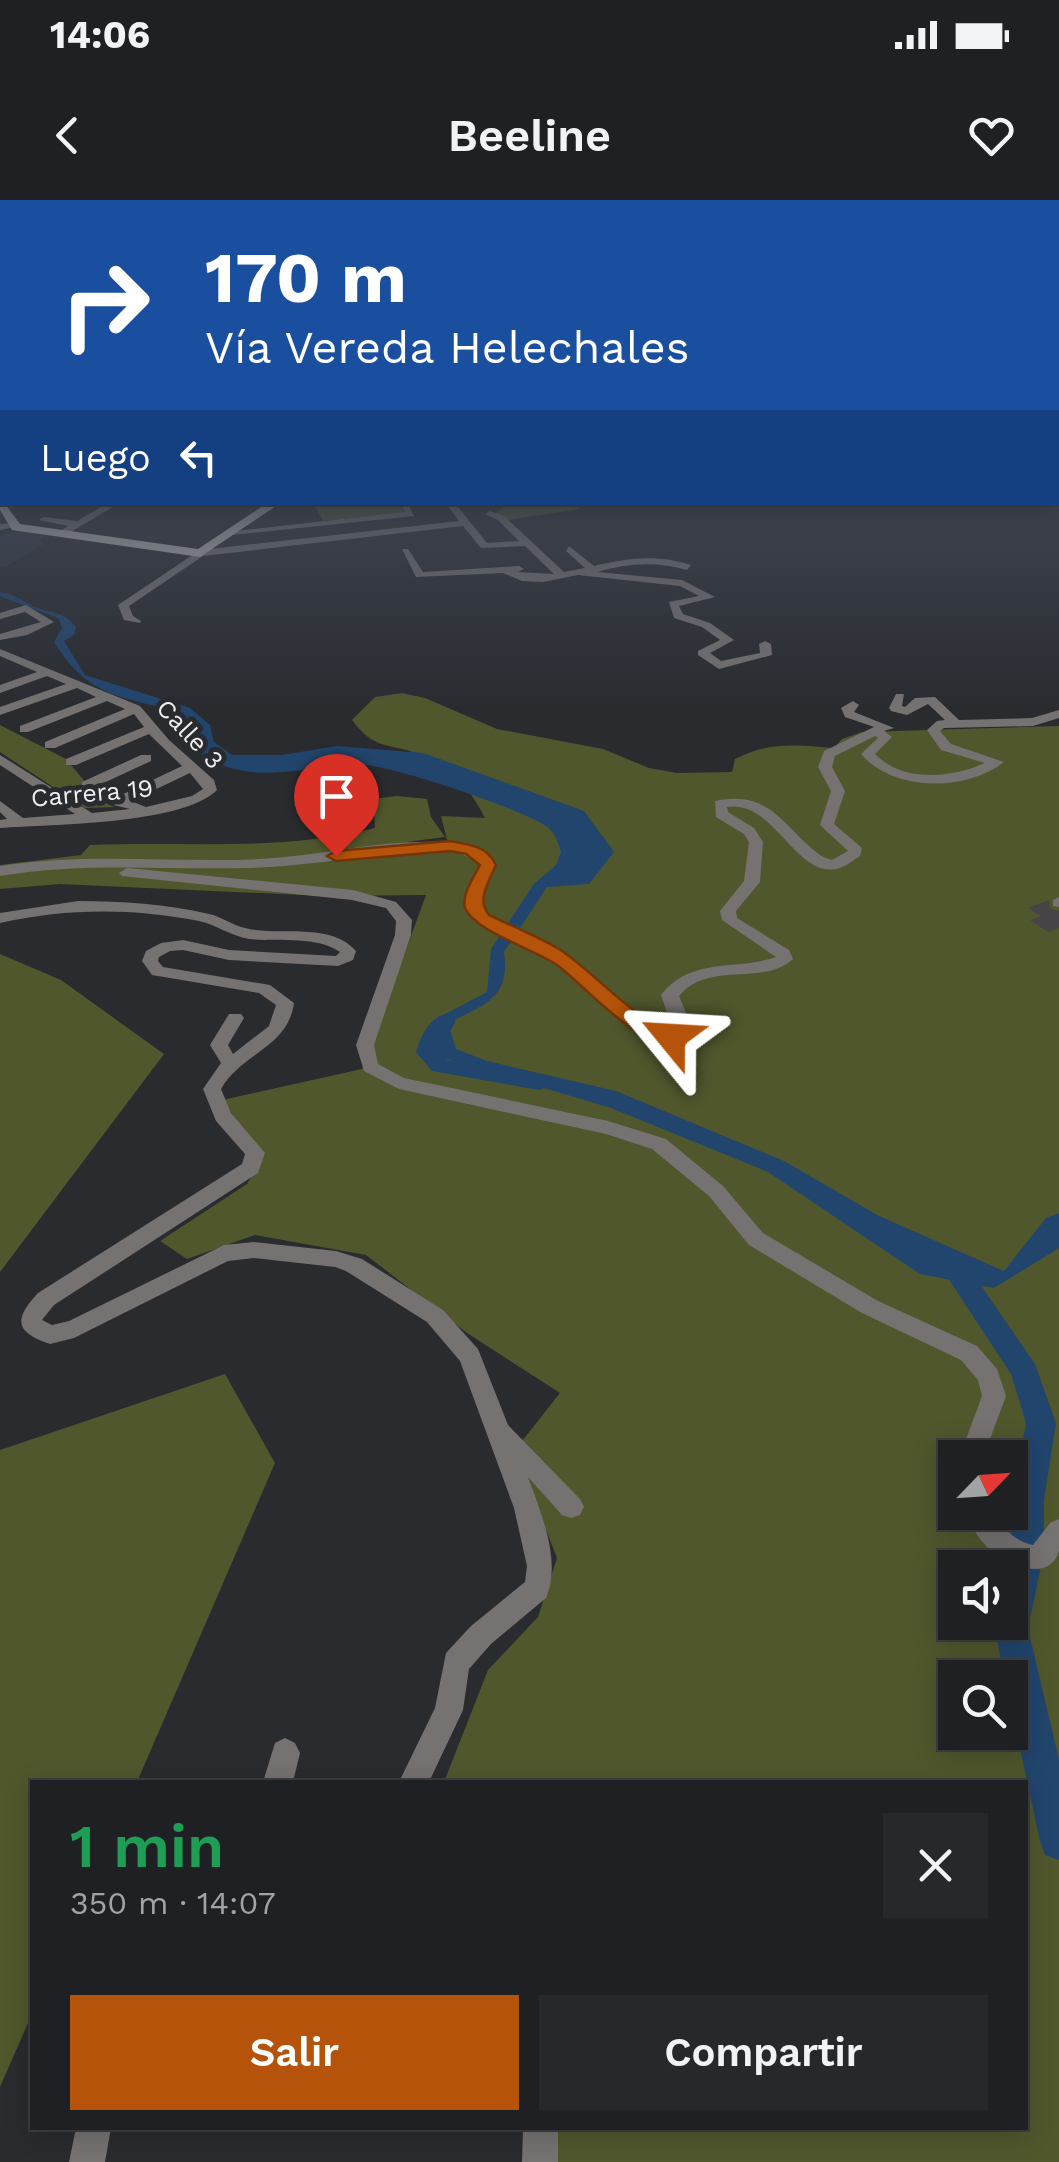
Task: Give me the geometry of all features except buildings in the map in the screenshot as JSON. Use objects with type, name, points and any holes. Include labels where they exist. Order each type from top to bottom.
[{"type":"main road","points":[[21,527],[60,528],[200,553],[240,527]]},
{"type":"street","points":[[232,532],[286,527]]},
{"type":"street","points":[[136,621],[128,618],[123,605],[200,553],[411,527]]},
{"type":"street","points":[[468,527],[484,546],[526,543]]},
{"type":"street","points":[[510,527],[562,575]]},
{"type":"street","points":[[569,549],[587,576]]},
{"type":"street","points":[[405,552],[420,575],[551,564]]},
{"type":"street","points":[[412,563],[427,561]]},
{"type":"street","points":[[587,576],[612,562],[666,561],[687,567]]},
{"type":"street","points":[[506,570],[525,580],[562,575],[682,584],[710,597],[673,604],[678,616],[706,625],[728,640],[702,653],[720,665],[766,655],[765,644]]},
{"type":"street","points":[[0,602],[18,610]]},
{"type":"street","points":[[0,616],[26,608],[50,622],[0,637]]},
{"type":"street","name":"Calle 3","points":[[0,652],[136,709],[164,743],[209,783],[206,797],[188,805]]},
{"type":"street","points":[[0,666],[17,660]]},
{"type":"street","points":[[0,689],[47,672]]},
{"type":"street","points":[[0,711],[78,684]]},
{"type":"street","points":[[24,728],[109,696]]},
{"type":"street","points":[[900,697],[895,708],[908,711],[919,701],[931,700],[954,722]]},
{"type":"street","points":[[0,870],[68,861],[240,864],[450,846],[470,850],[484,857],[488,865],[474,898],[474,907],[482,919],[550,951],[645,1030],[661,1037],[680,1035],[682,1018],[670,996],[677,984],[693,976],[776,964],[785,959],[783,953],[730,920],[728,912],[752,882],[756,842],[749,832],[720,814],[720,804],[733,801],[759,807],[786,828],[812,860],[834,864],[855,853],[855,848],[828,825],[838,791],[824,759],[868,733],[890,730],[849,714],[846,708],[852,705]]},
{"type":"street","points":[[50,745],[136,709]]},
{"type":"street","points":[[881,733],[886,737],[868,754],[872,760],[911,778],[932,778],[994,764],[994,758],[958,752],[936,738],[933,730],[940,724],[1032,722],[1059,714]]},
{"type":"street","points":[[71,762],[154,727]]},
{"type":"street","points":[[145,812],[135,804],[106,799],[87,785],[146,758]]},
{"type":"street","points":[[0,759],[20,768],[87,816]]},
{"type":"street","points":[[120,801],[192,767]]},
{"type":"street","points":[[0,805],[19,822]]},
{"type":"street","name":"Carrera 19","points":[[0,824],[188,805]]},
{"type":"street","points":[[0,880],[74,870],[112,871],[189,882],[353,895],[391,904],[404,920],[403,935],[365,1045],[370,1067],[399,1084],[608,1128],[659,1144],[716,1191],[756,1239],[870,1306],[969,1354],[989,1376],[994,1396],[978,1440]]},
{"type":"street","points":[[0,918],[58,904],[152,907],[213,920],[240,933],[343,945],[347,957],[327,961],[228,955],[183,945],[167,946],[152,954],[150,961],[158,970],[264,989],[284,1003],[283,1021],[275,1031],[230,1064],[216,1078],[212,1089],[223,1116],[255,1153],[251,1168],[46,1299],[31,1315],[31,1324],[50,1335],[74,1330],[224,1253],[254,1250],[336,1259],[395,1289],[436,1316],[460,1340],[480,1372],[527,1508],[540,1566],[537,1589],[481,1635],[456,1663],[448,1710],[415,1780]]},
{"type":"street","points":[[230,1064],[219,1045],[235,1018]]},
{"type":"street","points":[[500,1429],[571,1506]]},
{"type":"street","points":[[987,1530],[1020,1553],[1038,1558],[1059,1531]]},
{"type":"street","points":[[88,2162],[94,2130]]},
{"type":"shaded area","points":[[16,530],[50,535],[40,539],[44,544],[5,567],[0,566],[0,537]]},
{"type":"green space","points":[[402,693],[425,698],[497,729],[603,749],[649,768],[677,773],[732,772],[735,759],[760,749],[795,745],[834,748],[842,739],[862,732],[1059,726],[1059,2162],[556,2162],[557,2130],[1028,2130],[1028,1780],[445,1780],[488,1670],[538,1617],[557,1558],[515,1450],[560,1393],[467,1333],[366,1255],[255,1235],[187,1259],[160,1241],[247,1184],[263,1157],[222,1100],[362,1069],[426,895],[324,896],[60,884],[0,889],[0,865],[81,855],[90,845],[269,843],[375,828],[374,813],[363,809],[364,800],[397,796],[427,799],[431,817],[445,837],[406,842],[448,844],[441,816],[485,818],[466,788],[450,772],[419,754],[375,741],[352,720],[375,697]]},
{"type":"green space","points":[[0,725],[66,759],[102,802],[115,807],[85,808],[0,752]]},
{"type":"green space","points":[[0,954],[61,980],[164,1054],[0,1272]]},
{"type":"green space","points":[[225,1374],[275,1463],[138,1780],[30,1780],[30,2019],[0,2087],[0,1450]]},
{"type":"water","points":[[0,592],[71,621],[76,627],[74,635],[64,641],[85,675],[190,708],[210,725],[214,742],[232,755],[282,755],[337,746],[423,753],[584,811],[614,852],[589,884],[547,887],[504,952],[505,968],[499,990],[483,1005],[448,1023],[456,1049],[487,1061],[616,1091],[784,1161],[879,1216],[1004,1271],[1046,1218],[1059,1213],[1059,1248],[994,1288],[920,1274],[768,1172],[611,1108],[440,1057],[420,1040],[434,1020],[487,992],[491,949],[534,884],[556,865],[561,852],[552,831],[485,799],[379,767],[344,765],[270,773],[213,761],[195,747],[181,713],[124,698],[94,685],[80,675],[54,642],[62,628],[58,618],[0,596]]},
{"type":"waterway","points":[[445,1021],[433,1035],[427,1052],[440,1066],[539,1082]]},
{"type":"waterway","points":[[959,1275],[1025,1372],[1041,1423],[1028,1500],[1028,1552],[1011,1628],[1059,1841]]},
{"type":"route","points":[[336,856],[450,846],[484,857],[488,865],[474,898],[474,907],[482,919],[550,951],[645,1030],[671,1037]]}]
